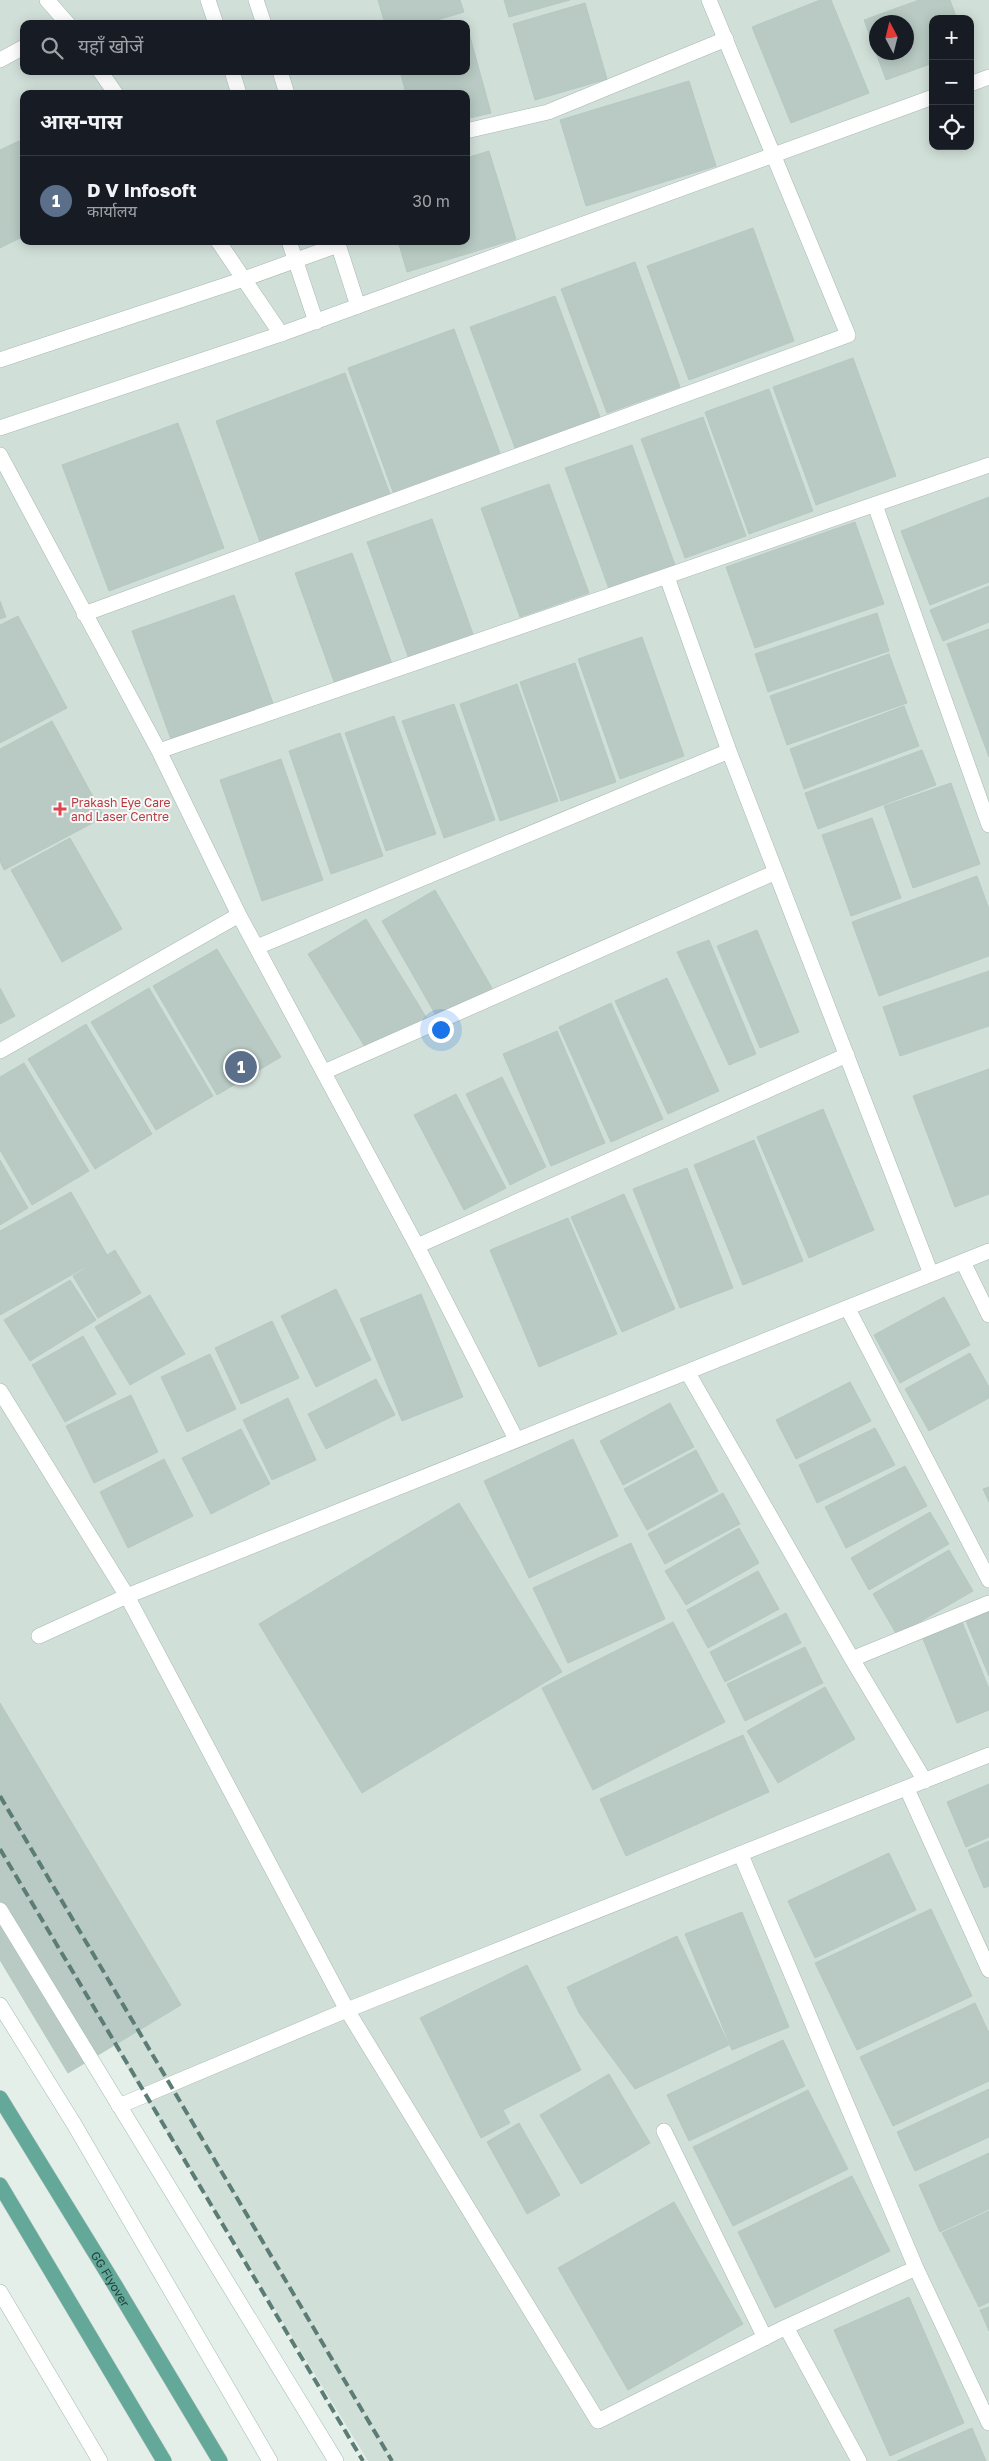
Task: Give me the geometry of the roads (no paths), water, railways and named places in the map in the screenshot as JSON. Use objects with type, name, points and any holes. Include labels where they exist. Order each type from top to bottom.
[{"type":"main road","name":"GG Flyover","points":[[0,2098],[116,2286],[220,2461]]},
{"type":"main road","points":[[0,2185],[164,2461]]},
{"type":"street","points":[[47,0],[64,20]]},
{"type":"street","points":[[208,0],[215,20]]},
{"type":"street","points":[[256,0],[263,20]]},
{"type":"street","points":[[84,614],[848,335],[709,0]]},
{"type":"street","points":[[470,130],[548,112],[726,39]]},
{"type":"street","points":[[0,60],[20,49]]},
{"type":"street","points":[[103,75],[113,90]]},
{"type":"street","points":[[233,75],[238,90]]},
{"type":"street","points":[[281,75],[286,90]]},
{"type":"street","points":[[974,83],[989,77]]},
{"type":"street","points":[[0,428],[316,322],[929,98]]},
{"type":"street","points":[[221,245],[281,334]]},
{"type":"street","points":[[290,245],[316,322]]},
{"type":"street","points":[[0,360],[244,279],[333,245]]},
{"type":"street","points":[[339,245],[358,306]]},
{"type":"street","points":[[0,455],[159,751],[239,915],[417,1246],[516,1439]]},
{"type":"street","points":[[159,751],[989,465]]},
{"type":"street","points":[[875,505],[989,825]]},
{"type":"street","points":[[667,577],[729,751],[932,1274]]},
{"type":"street","points":[[257,947],[729,751]]},
{"type":"street","points":[[324,1072],[776,872]]},
{"type":"street","points":[[0,1051],[239,915]]},
{"type":"street","points":[[417,1246],[847,1056]]},
{"type":"street","points":[[39,1636],[127,1596],[989,1251]]},
{"type":"street","points":[[963,1262],[989,1315]]},
{"type":"street","points":[[848,1308],[989,1580]]},
{"type":"street","points":[[688,1373],[852,1659],[925,1781]]},
{"type":"street","points":[[0,1391],[127,1596],[347,2010],[598,2421],[786,2327],[916,2268]]},
{"type":"street","points":[[852,1659],[989,1603]]},
{"type":"street","points":[[119,2106],[347,2010],[989,1755]]},
{"type":"street","points":[[906,1789],[989,1970]]},
{"type":"street","points":[[741,1855],[916,2268],[989,2422]]},
{"type":"street","points":[[0,1910],[336,2461]]},
{"type":"street","points":[[0,2005],[74,2124],[270,2461]]},
{"type":"street","points":[[664,2131],[765,2338]]},
{"type":"street","points":[[0,2292],[100,2461]]},
{"type":"street","points":[[786,2327],[859,2461]]},
{"type":"railway","points":[[0,1796],[392,2461]]},
{"type":"railway","points":[[0,1849],[363,2461]]},
{"type":"place","name":"Prakash Eye Care and Laser Centre","points":[[60,809]]},
{"type":"place","name":"D V Infosoft","points":[[241,1067]]}]
